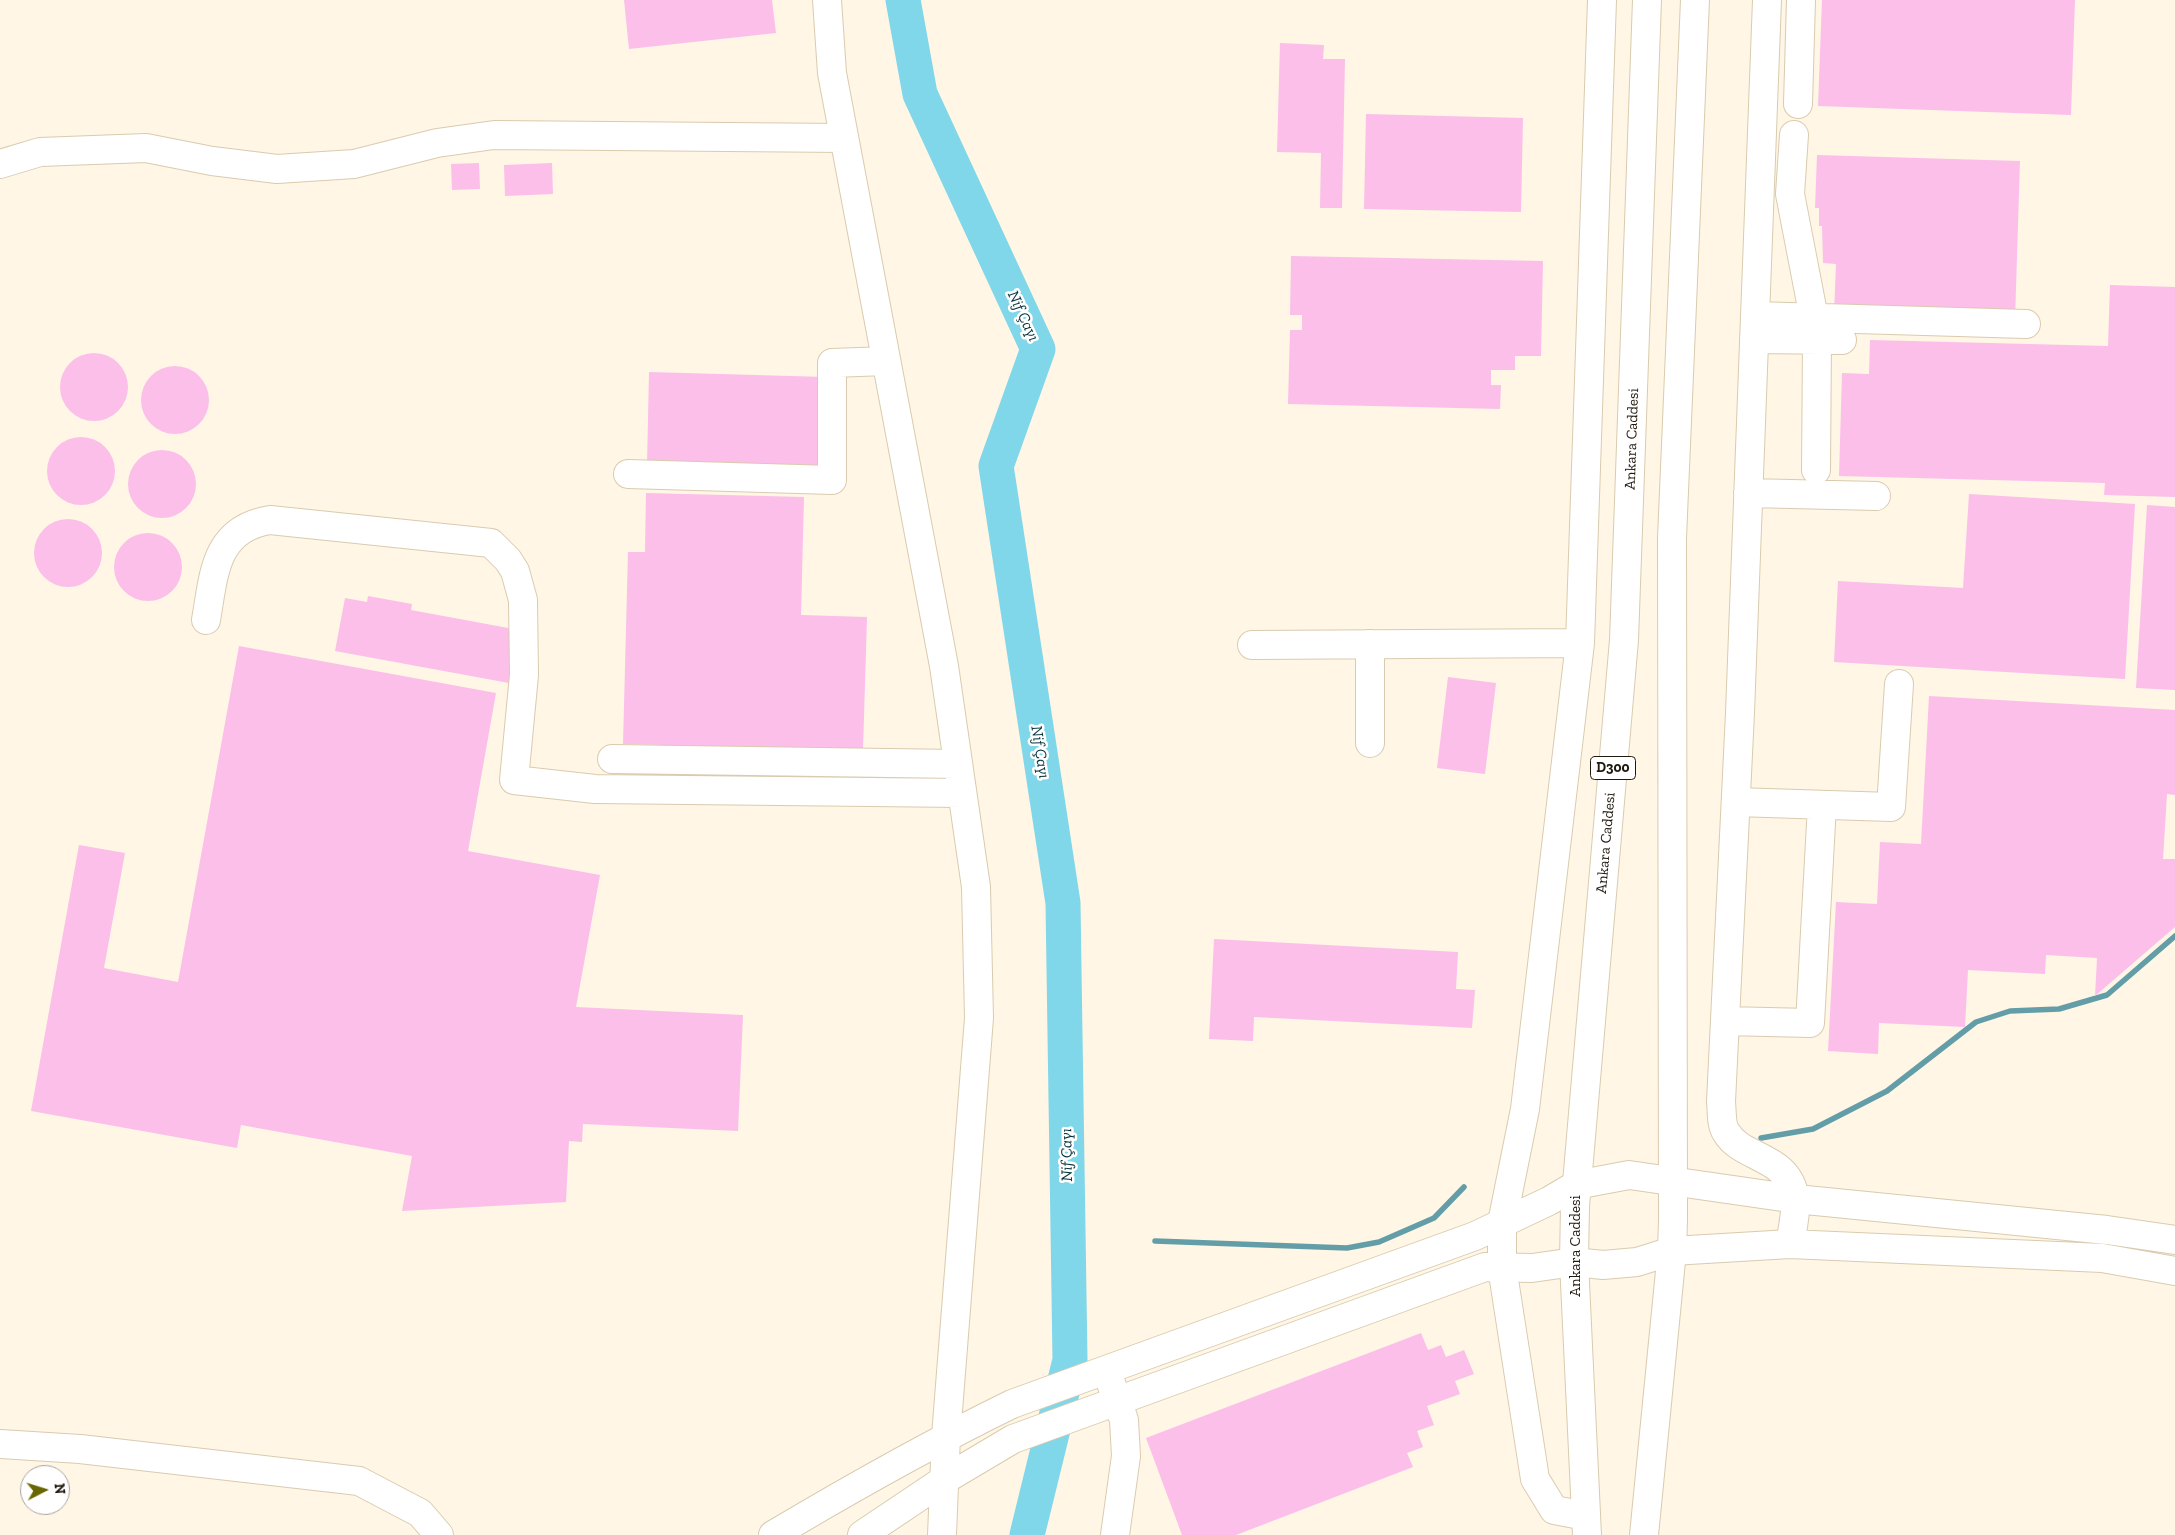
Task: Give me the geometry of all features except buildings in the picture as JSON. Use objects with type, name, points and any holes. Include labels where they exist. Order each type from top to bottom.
[{"type":"main road","points":[[827,0],[832,73],[944,666],[976,888],[979,1018],[946,1436],[942,1535]]},
{"type":"main road","points":[[1586,1525],[1554,1510],[1535,1479],[1502,1268],[1502,1223],[1525,1109],[1580,643],[1602,0]]},
{"type":"main road","name":"Ankara Caddesi","points":[[1586,1525],[1574,1262],[1576,1185],[1624,640],[1647,0]]},
{"type":"main road","points":[[1644,1535],[1672,1251],[1674,1181],[1672,538],[1695,0]]},
{"type":"main road","points":[[1767,0],[1736,802],[1721,1102],[1724,1131],[1737,1145],[1762,1156],[1787,1176],[1796,1199],[1790,1244]]},
{"type":"main road","points":[[1798,104],[1801,0]]},
{"type":"main road","points":[[0,164],[40,152],[146,148],[212,161],[277,169],[354,164],[436,143],[494,135],[844,138]]},
{"type":"main road","points":[[1794,135],[1790,194],[1824,333],[1816,470]]},
{"type":"main road","points":[[1754,327],[1824,333],[2026,324]]},
{"type":"main road","points":[[628,474],[832,480],[832,363],[886,361]]},
{"type":"main road","points":[[1748,492],[1876,496]]},
{"type":"main road","points":[[206,620],[215,566],[222,551],[236,534],[259,521],[270,520],[491,543],[515,570],[523,600],[524,675],[514,780],[595,789],[962,792]]},
{"type":"main road","points":[[1252,645],[1580,643]]},
{"type":"main road","points":[[1370,644],[1370,743]]},
{"type":"main road","points":[[1736,802],[1891,807],[1899,684]]},
{"type":"main road","points":[[612,759],[958,764]]},
{"type":"main road","points":[[1725,1021],[1810,1024],[1822,805]]},
{"type":"main road","points":[[773,1535],[870,1477],[946,1436],[1012,1404],[1475,1236],[1549,1201],[1576,1185],[1629,1176],[1796,1199],[2107,1230],[2175,1240]]},
{"type":"main road","points":[[862,1535],[944,1480],[1013,1439],[1485,1267],[1532,1268],[1574,1262],[1602,1265],[1638,1262],[1672,1251],[1790,1244],[2102,1258],[2175,1271]]},
{"type":"main road","points":[[1095,1374],[1117,1400],[1124,1420],[1126,1456],[1116,1535]]},
{"type":"main road","points":[[0,1444],[80,1449],[359,1481],[420,1513],[439,1535]]},
{"type":"waterway","name":"Nif Çayı","points":[[903,0],[920,94],[1038,349],[996,466],[1063,903],[1070,1360],[1027,1535]]},
{"type":"waterway","points":[[1761,1138],[1813,1129],[1887,1091],[1976,1022],[2010,1011],[2059,1009],[2107,995],[2175,936]]},
{"type":"waterway","points":[[1155,1241],[1347,1248],[1379,1242],[1434,1218],[1464,1187]]}]
